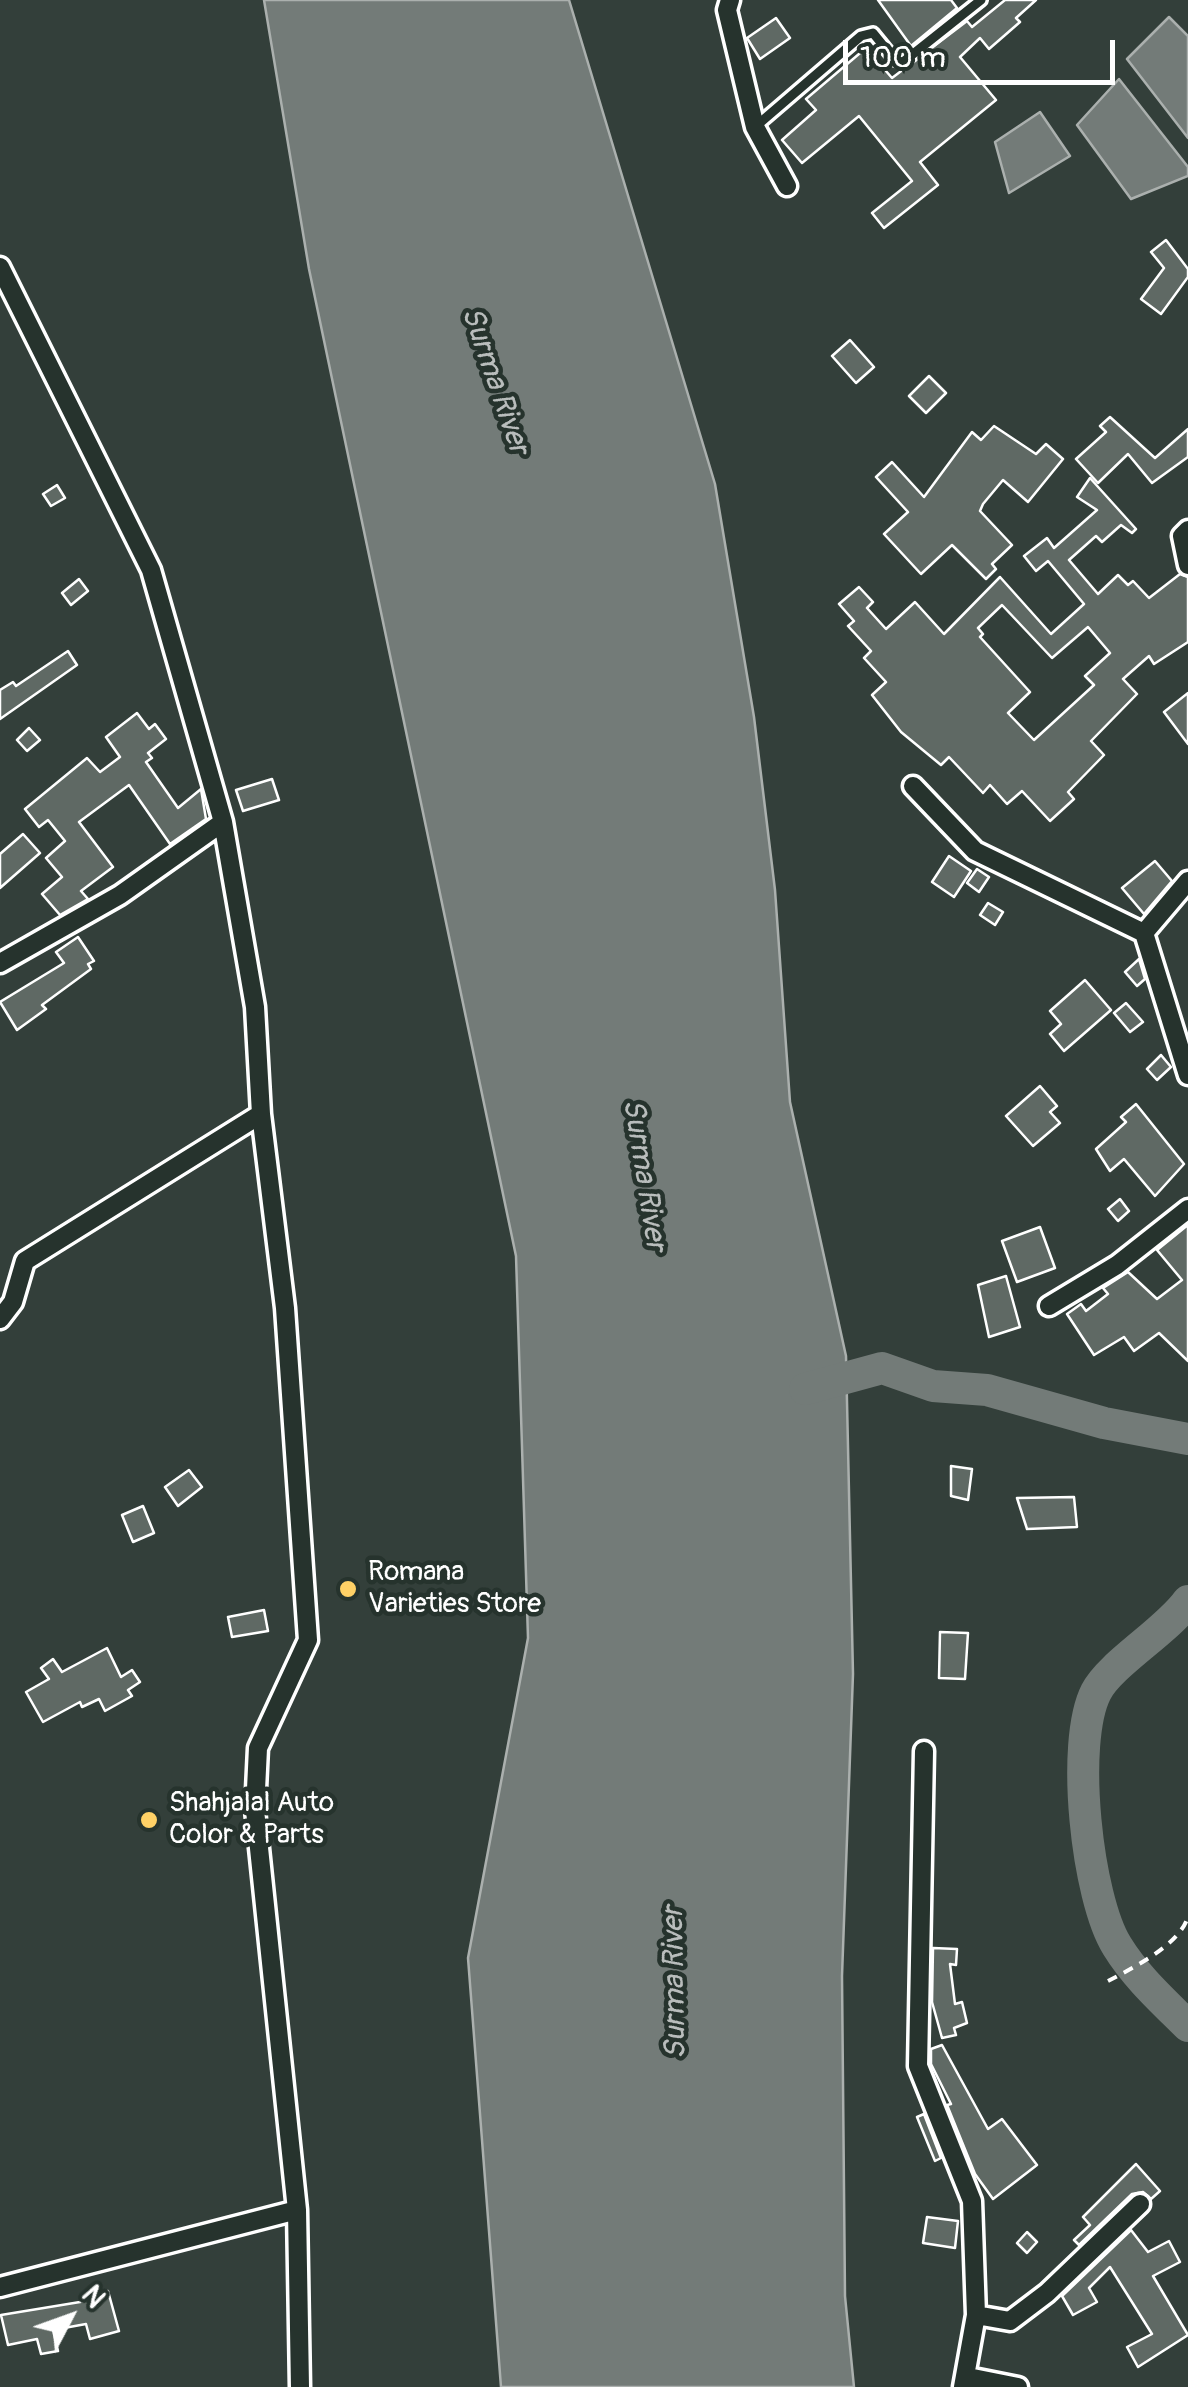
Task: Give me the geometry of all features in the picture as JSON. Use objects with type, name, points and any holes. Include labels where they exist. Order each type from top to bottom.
[{"type":"street","points":[[730,0],[732,33],[755,127],[787,186]]},
{"type":"street","points":[[0,267],[150,570],[223,822],[255,1007],[261,1114],[285,1308],[308,1640],[258,1748],[255,1810],[298,2210],[300,2387]]},
{"type":"street","points":[[1188,530],[1182,536],[1188,564]]},
{"type":"street","points":[[913,786],[975,851],[1144,933],[1188,1075]]},
{"type":"street","points":[[0,963],[120,894],[223,822]]},
{"type":"street","points":[[1144,933],[1188,883]]},
{"type":"street","points":[[0,1319],[12,1302],[25,1262],[261,1114]]},
{"type":"street","points":[[1049,1306],[1116,1265],[1188,1209]]},
{"type":"street","points":[[924,1751],[918,2066],[972,2201],[976,2314],[965,2382],[1018,2387]]},
{"type":"street","points":[[976,2314],[1010,2321],[1048,2293],[1140,2204]]},
{"type":"street","points":[[0,2287],[298,2210]]},
{"type":"lane","points":[[755,127],[861,36],[873,34],[895,60],[903,62],[982,0]]},
{"type":"path","points":[[1108,1981],[1185,1928],[1188,1916]]},
{"type":"water","name":"Surma River","points":[[264,0],[569,0],[715,484],[754,717],[775,890],[790,1102],[846,1356],[853,1674],[842,1976],[845,2296],[854,2387],[501,2387],[468,1958],[528,1638],[516,1256],[309,269]]},
{"type":"water","points":[[1169,17],[1188,36],[1188,138],[1127,59]]},
{"type":"water","points":[[1119,79],[1188,167],[1188,176],[1131,199],[1077,125]]},
{"type":"water","points":[[1040,112],[1070,156],[1009,193],[995,142]]},
{"type":"building","points":[[878,0],[951,0],[957,8],[911,46]]},
{"type":"building","points":[[1005,0],[1036,0],[1016,18],[1020,22],[989,49],[980,38],[960,57],[996,100],[920,162],[938,185],[884,228],[872,213],[912,181],[859,116],[802,163],[782,140],[816,110],[806,99],[866,48],[892,78],[967,21],[972,27]]},
{"type":"building","points":[[776,18],[790,38],[760,59],[747,38]]},
{"type":"building","points":[[1166,240],[1188,269],[1188,277],[1161,314],[1141,299],[1164,268],[1151,252]]},
{"type":"building","points":[[850,340],[874,367],[856,383],[832,356]]},
{"type":"building","points":[[929,376],[946,393],[926,413],[909,396]]},
{"type":"building","points":[[1110,417],[1155,458],[1188,429],[1188,457],[1152,483],[1128,454],[1098,483],[1076,459],[1106,432],[1100,426]]},
{"type":"building","points":[[994,426],[1036,454],[1046,444],[1063,459],[1028,502],[1003,480],[983,504],[980,511],[1012,545],[992,564],[996,569],[986,579],[952,545],[921,574],[884,534],[908,512],[876,477],[892,462],[924,497],[972,432],[981,440]]},
{"type":"building","points":[[1090,478],[1136,529],[1132,533],[1121,525],[1102,542],[1096,536],[1069,560],[1098,594],[1118,575],[1128,585],[1133,581],[1149,598],[1180,574],[1188,577],[1188,642],[1154,664],[1149,656],[1123,679],[1137,694],[1091,741],[1104,755],[1068,792],[1074,799],[1050,821],[1022,791],[1007,804],[990,785],[983,793],[949,757],[941,765],[901,732],[872,695],[886,682],[864,658],[871,651],[848,626],[854,621],[839,604],[859,587],[873,602],[867,608],[886,629],[915,602],[944,634],[1000,577],[1051,634],[1084,604],[1048,561],[1036,571],[1024,556],[1047,538],[1054,548],[1097,510],[1077,497]],"holes":[[[1002,605],[1052,658],[1088,627],[1110,653],[1085,676],[1094,685],[1034,740],[1008,713],[1030,692],[980,637],[983,634],[978,628]]]},
{"type":"building","points":[[57,485],[65,498],[51,506],[43,494]]},
{"type":"building","points":[[79,579],[88,591],[71,605],[62,593]]},
{"type":"building","points":[[68,651],[77,665],[0,719],[0,690],[13,682],[16,686]]},
{"type":"building","points":[[1188,693],[1188,744],[1164,712]]},
{"type":"building","points":[[137,713],[149,729],[155,724],[166,739],[148,753],[152,758],[146,762],[178,808],[201,789],[206,819],[170,844],[129,785],[79,822],[113,867],[81,891],[88,899],[60,915],[42,894],[62,877],[46,858],[65,841],[48,820],[39,827],[25,809],[87,758],[100,772],[120,757],[106,737]]},
{"type":"building","points":[[29,728],[40,740],[27,751],[17,740]]},
{"type":"building","points":[[272,779],[279,800],[243,811],[236,790]]},
{"type":"building","points":[[23,834],[40,853],[0,888],[0,854]]},
{"type":"building","points":[[949,856],[971,871],[954,897],[932,882]]},
{"type":"building","points":[[1155,861],[1172,881],[1144,914],[1122,888]]},
{"type":"building","points":[[977,869],[989,877],[979,892],[967,883]]},
{"type":"building","points":[[988,903],[1003,912],[995,925],[980,915]]},
{"type":"building","points":[[78,937],[94,961],[88,964],[91,969],[42,1005],[46,1009],[17,1030],[0,1002],[64,963],[56,952]]},
{"type":"building","points":[[1139,959],[1145,979],[1137,986],[1125,972]]},
{"type":"building","points":[[1085,980],[1111,1010],[1064,1051],[1050,1034],[1061,1024],[1050,1011]]},
{"type":"building","points":[[1126,1003],[1143,1022],[1130,1032],[1114,1013]]},
{"type":"building","points":[[1161,1055],[1171,1067],[1157,1080],[1147,1069]]},
{"type":"building","points":[[1040,1086],[1057,1106],[1050,1112],[1060,1123],[1033,1146],[1006,1116]]},
{"type":"building","points":[[1136,1104],[1184,1164],[1155,1196],[1124,1159],[1110,1171],[1096,1149],[1126,1122],[1121,1117]]},
{"type":"building","points":[[1120,1199],[1129,1211],[1118,1221],[1108,1209]]},
{"type":"building","points":[[1188,1225],[1188,1361],[1159,1333],[1134,1351],[1124,1337],[1094,1355],[1067,1314],[1081,1304],[1086,1311],[1108,1294],[1103,1288],[1128,1272],[1157,1299],[1182,1280],[1157,1250]]},
{"type":"building","points":[[1040,1227],[1055,1268],[1017,1282],[1002,1241]]},
{"type":"building","points":[[1006,1276],[1020,1327],[989,1337],[978,1285]]},
{"type":"building","points":[[951,1466],[972,1469],[968,1500],[951,1496]]},
{"type":"building","points":[[189,1470],[202,1487],[178,1506],[165,1487]]},
{"type":"building","points":[[1074,1497],[1077,1527],[1027,1529],[1017,1498]]},
{"type":"building","points":[[143,1506],[154,1533],[133,1542],[122,1515]]},
{"type":"building","points":[[264,1610],[268,1631],[232,1637],[228,1617]]},
{"type":"building","points":[[940,1632],[968,1633],[965,1679],[939,1678]]},
{"type":"building","points":[[107,1648],[121,1677],[132,1670],[140,1682],[128,1690],[132,1696],[105,1711],[99,1699],[82,1707],[80,1702],[43,1722],[26,1692],[49,1679],[41,1668],[53,1659],[62,1672]]},
{"type":"building","points":[[933,1948],[957,1949],[956,1965],[950,1964],[955,2004],[962,2002],[967,2023],[954,2028],[956,2035],[942,2038],[932,2002]]},
{"type":"building","points":[[942,2045],[988,2129],[1002,2119],[1037,2165],[993,2199],[975,2174],[947,2105],[951,2104],[931,2064],[931,2049]]},
{"type":"building","points":[[924,2114],[941,2158],[935,2161],[917,2117]]},
{"type":"building","points":[[1136,2164],[1160,2191],[1151,2199],[1143,2192],[1132,2194],[1079,2245],[1074,2240],[1090,2225],[1083,2217]]},
{"type":"building","points":[[927,2217],[958,2221],[955,2248],[923,2243]]},
{"type":"building","points":[[1131,2230],[1148,2252],[1169,2241],[1180,2262],[1153,2276],[1188,2335],[1138,2367],[1127,2347],[1152,2334],[1110,2267],[1089,2288],[1097,2302],[1073,2315],[1062,2296]]},
{"type":"building","points":[[1027,2232],[1037,2242],[1027,2253],[1017,2243]]},
{"type":"building","points":[[108,2291],[119,2331],[90,2339],[86,2324],[53,2330],[58,2351],[41,2354],[37,2339],[8,2345],[1,2315],[80,2302]]},
{"type":"waterway","points":[[805,1389],[882,1368],[933,1386],[987,1390],[1104,1423],[1188,1439]]},
{"type":"waterway","points":[[1188,1601],[1113,1670],[1096,1692],[1088,1716],[1083,1782],[1090,1858],[1106,1923],[1133,1968],[1188,2026]]},
{"type":"place","name":"Romana Varieties Store","points":[[348,1589]]},
{"type":"place","name":"Shahjalal Auto Color & Parts","points":[[149,1820]]}]
